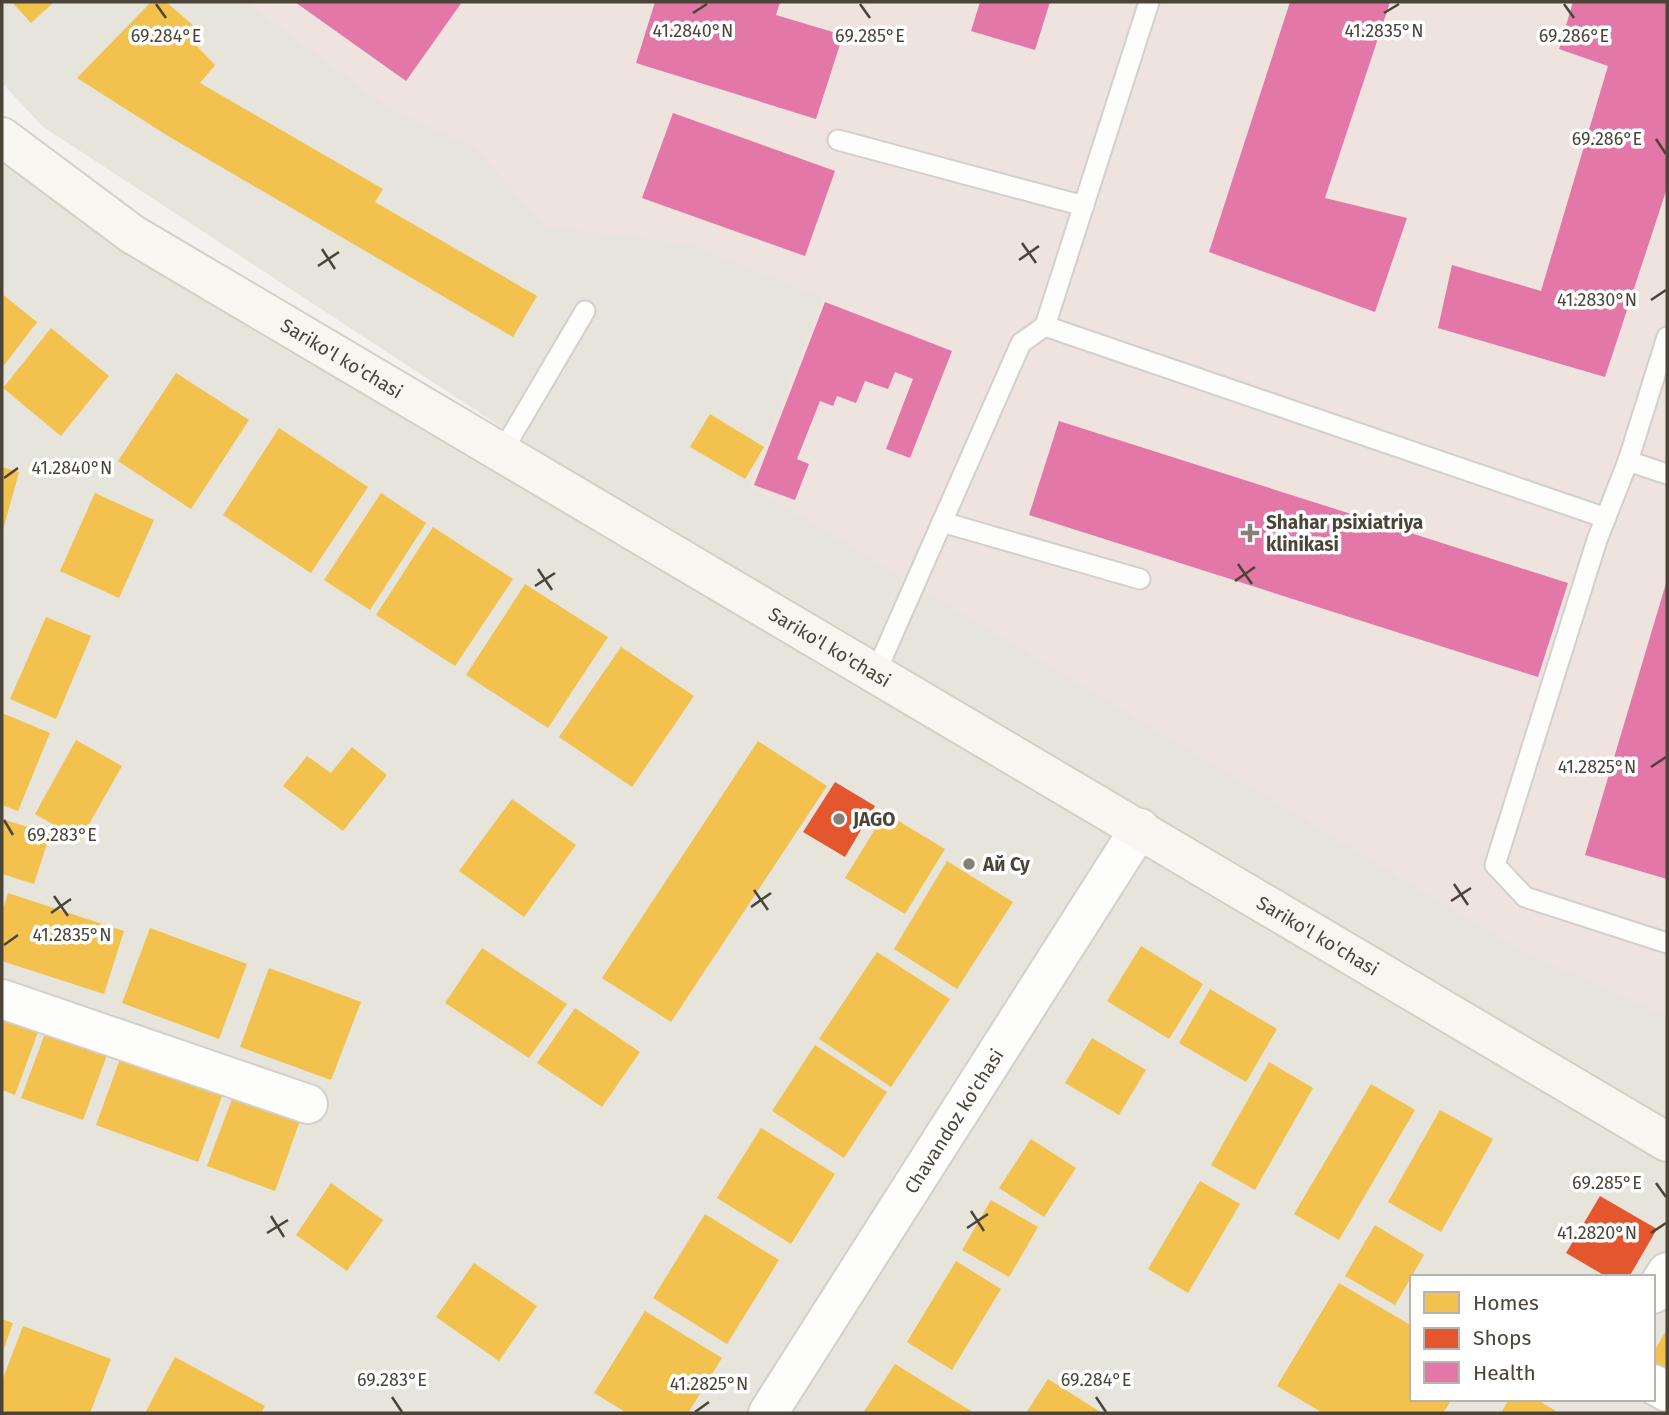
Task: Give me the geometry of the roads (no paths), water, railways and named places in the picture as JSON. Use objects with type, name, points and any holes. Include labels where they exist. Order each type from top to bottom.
[{"type":"main road","name":"Sariko'l ko'chasi","points":[[2,137],[132,234],[1667,1142]]},
{"type":"street","name":"Chavandoz ko'chasi","points":[[768,1413],[1140,828]]},
{"type":"street","points":[[2,999],[308,1104]]},
{"type":"street","points":[[1655,1291],[1667,1272]]},
{"type":"lane","points":[[876,672],[1021,342],[1045,326],[1149,2]]},
{"type":"lane","points":[[838,140],[1084,206]]},
{"type":"lane","points":[[502,452],[585,311]]},
{"type":"lane","points":[[1045,326],[1606,518]]},
{"type":"lane","points":[[1667,337],[1664,361],[1606,518],[1496,865],[1525,897],[1667,943]]},
{"type":"lane","points":[[1628,461],[1667,474]]},
{"type":"lane","points":[[942,522],[1140,579]]},
{"type":"place","name":"Shahar psixiatriya klinikasi","points":[[1250,533]]},
{"type":"place","name":"JAGO","points":[[839,819]]},
{"type":"place","name":"Ай Су","points":[[969,864]]}]
